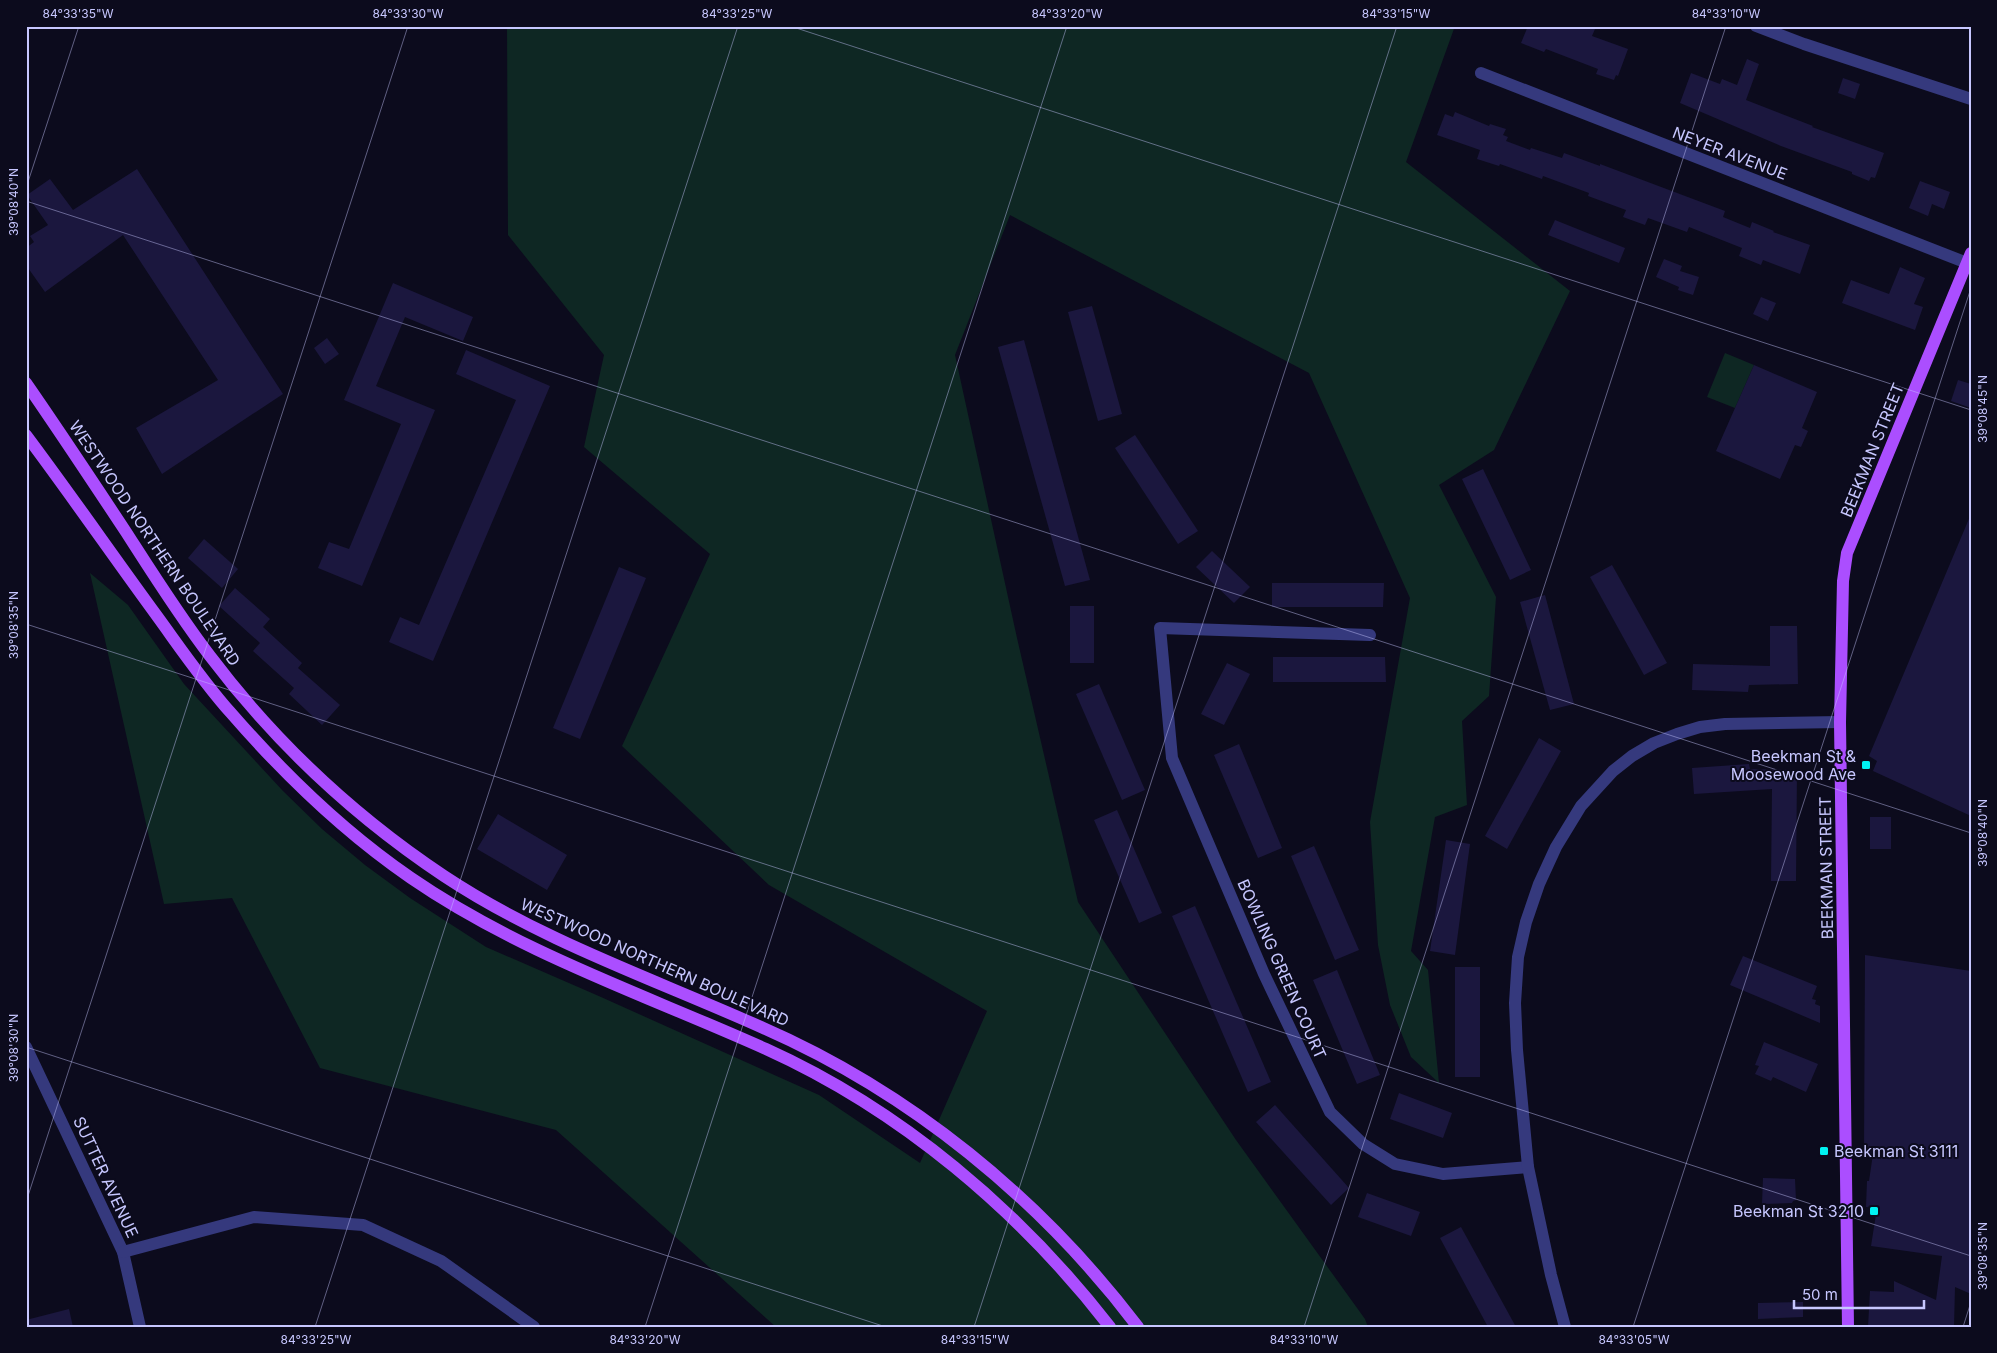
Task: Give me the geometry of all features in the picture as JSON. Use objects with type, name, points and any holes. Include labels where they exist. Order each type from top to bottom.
[{"type":"main road","name":"BEEKMAN STREET","points":[[1848,1327],[1840,722],[1843,581],[1847,553],[1969,258]]},
{"type":"main road","name":"WESTWOOD NORTHERN BOULEVARD","points":[[26,382],[208,655],[249,705],[285,744],[359,813],[448,879],[510,915],[594,956],[772,1032],[837,1064],[894,1098],[978,1161],[1067,1242],[1106,1285],[1138,1327]]},
{"type":"main road","points":[[26,435],[176,643],[230,712],[266,752],[344,828],[410,877],[465,912],[519,942],[613,985],[768,1050],[830,1081],[886,1117],[946,1161],[998,1205],[1047,1253],[1093,1304],[1110,1327]]},
{"type":"street","points":[[1756,26],[1804,44],[1971,99]]},
{"type":"street","name":"NEYER AVENUE","points":[[1481,73],[1969,258]]},
{"type":"street","name":"BOWLING GREEN COURT","points":[[1370,635],[1160,628],[1172,758],[1264,974],[1330,1112],[1363,1144],[1395,1164],[1443,1174],[1528,1166]]},
{"type":"street","points":[[1565,1327],[1551,1275],[1528,1166],[1517,1050],[1515,1003],[1518,957],[1526,922],[1539,884],[1556,847],[1581,806],[1613,771],[1632,756],[1654,743],[1700,727],[1725,724],[1840,722]]},
{"type":"street","name":"SUTTER AVENUE","points":[[26,1048],[123,1252],[140,1327]]},
{"type":"street","points":[[123,1252],[254,1217],[363,1225],[441,1261],[534,1327]]},
{"type":"green space","points":[[507,26],[1455,26],[1406,162],[1570,291],[1494,450],[1439,485],[1496,597],[1489,696],[1462,721],[1467,805],[1435,817],[1411,951],[1428,970],[1439,1083],[1411,1057],[1390,1005],[1378,945],[1370,822],[1410,598],[1309,373],[1010,215],[955,355],[1017,638],[1078,902],[1236,1140],[1365,1319],[1368,1327],[776,1327],[556,1130],[320,1068],[232,898],[164,904],[90,573],[128,605],[184,684],[283,791],[322,829],[365,865],[410,898],[486,947],[819,1095],[920,1163],[987,1011],[769,885],[622,746],[710,554],[584,447],[604,355],[508,235]]},
{"type":"green space","points":[[1725,353],[1754,365],[1735,408],[1707,397]]},
{"type":"building","points":[[1528,26],[1586,26],[1595,29],[1592,36],[1628,49],[1618,76],[1616,75],[1614,80],[1596,74],[1598,69],[1546,49],[1544,52],[1521,43]]},
{"type":"building","points":[[1747,59],[1759,64],[1746,100],[1812,127],[1884,153],[1875,178],[1871,177],[1869,181],[1852,174],[1852,172],[1781,146],[1680,103],[1691,73],[1720,84],[1722,79],[1737,85]]},
{"type":"building","points":[[1843,78],[1860,84],[1855,99],[1838,93]]},
{"type":"building","points":[[1455,112],[1489,126],[1490,124],[1506,129],[1503,135],[1508,137],[1506,141],[1530,150],[1531,148],[1562,158],[1564,153],[1600,166],[1600,164],[1725,211],[1723,217],[1750,228],[1752,222],[1773,232],[1810,245],[1800,274],[1763,260],[1761,265],[1739,256],[1742,248],[1689,227],[1687,232],[1648,218],[1645,225],[1623,217],[1626,210],[1588,196],[1589,193],[1543,176],[1542,179],[1500,164],[1499,166],[1477,159],[1480,150],[1437,135],[1445,114],[1453,117]]},
{"type":"building","points":[[137,169],[283,394],[162,474],[136,428],[218,380],[123,235],[45,292],[26,265],[26,248],[34,242],[30,236],[48,225],[27,195],[50,179],[73,210]]},
{"type":"building","points":[[1920,181],[1950,192],[1944,209],[1932,204],[1928,216],[1909,208]]},
{"type":"building","points":[[1555,220],[1625,248],[1619,263],[1548,235]]},
{"type":"building","points":[[1664,259],[1682,266],[1680,271],[1699,277],[1693,295],[1678,290],[1679,287],[1656,277]]},
{"type":"building","points":[[1900,267],[1925,278],[1914,304],[1923,307],[1915,330],[1842,303],[1851,280],[1889,294]]},
{"type":"building","points":[[393,283],[473,317],[463,341],[405,317],[376,386],[435,410],[362,586],[318,568],[329,542],[349,549],[401,424],[344,400]]},
{"type":"building","points":[[1761,297],[1776,303],[1768,321],[1753,314]]},
{"type":"building","points":[[1092,306],[1122,414],[1098,421],[1068,312]]},
{"type":"building","points":[[327,338],[339,354],[325,364],[314,348]]},
{"type":"building","points":[[1024,340],[1090,580],[1065,586],[998,347]]},
{"type":"building","points":[[466,350],[550,386],[433,661],[389,642],[400,617],[419,625],[516,400],[456,374]]},
{"type":"building","points":[[1754,365],[1817,392],[1802,428],[1808,431],[1801,447],[1795,445],[1780,479],[1716,451]]},
{"type":"building","points":[[1958,380],[1971,384],[1971,408],[1951,401]]},
{"type":"building","points":[[1135,435],[1198,531],[1178,544],[1115,448]]},
{"type":"building","points":[[1483,469],[1531,570],[1510,580],[1462,479]]},
{"type":"building","points":[[1971,514],[1971,816],[1873,771],[1877,761],[1869,756]]},
{"type":"building","points":[[204,539],[238,569],[222,588],[188,558]]},
{"type":"building","points":[[1212,551],[1250,587],[1234,603],[1196,567]]},
{"type":"building","points":[[1612,565],[1667,663],[1644,675],[1590,577]]},
{"type":"building","points":[[619,567],[646,578],[580,739],[553,728]]},
{"type":"building","points":[[1272,583],[1384,583],[1383,607],[1272,607]]},
{"type":"building","points":[[235,588],[270,619],[263,627],[302,663],[298,668],[340,705],[322,725],[289,694],[294,688],[253,651],[260,643],[219,606]]},
{"type":"building","points":[[1545,595],[1574,704],[1550,710],[1520,602]]},
{"type":"building","points":[[1070,606],[1094,606],[1094,663],[1070,663]]},
{"type":"building","points":[[1770,626],[1797,626],[1798,684],[1749,685],[1748,692],[1692,690],[1693,664],[1770,666]]},
{"type":"building","points":[[1273,657],[1385,657],[1386,682],[1273,682]]},
{"type":"building","points":[[1227,663],[1250,674],[1224,725],[1201,714]]},
{"type":"building","points":[[1099,684],[1145,790],[1122,800],[1076,694]]},
{"type":"building","points":[[1539,738],[1561,751],[1507,849],[1485,836]]},
{"type":"building","points":[[1239,744],[1282,848],[1258,858],[1214,755]]},
{"type":"building","points":[[1749,764],[1750,769],[1797,770],[1796,881],[1771,881],[1772,789],[1694,794],[1692,768]]},
{"type":"building","points":[[1117,810],[1162,913],[1139,923],[1094,820]]},
{"type":"building","points":[[498,814],[567,855],[547,890],[477,849]]},
{"type":"building","points":[[1870,817],[1891,817],[1891,849],[1870,849]]},
{"type":"building","points":[[1446,840],[1470,844],[1455,955],[1430,951]]},
{"type":"building","points":[[1314,846],[1359,950],[1335,960],[1291,856]]},
{"type":"building","points":[[1195,906],[1271,1082],[1248,1092],[1172,916]]},
{"type":"building","points":[[1865,955],[1971,971],[1971,1294],[1955,1287],[1954,1327],[1868,1327],[1870,1291],[1894,1292],[1894,1281],[1936,1300],[1942,1256],[1871,1246],[1877,1208],[1866,1207],[1867,1181],[1869,1181],[1873,1154],[1864,1152]]},
{"type":"building","points":[[1743,956],[1817,986],[1812,999],[1816,1000],[1815,1004],[1820,1006],[1820,1023],[1730,985]]},
{"type":"building","points":[[1455,967],[1480,967],[1480,1077],[1455,1077]]},
{"type":"building","points":[[1337,970],[1380,1075],[1357,1084],[1313,980]]},
{"type":"building","points":[[1764,1042],[1818,1064],[1806,1092],[1773,1077],[1771,1081],[1755,1074],[1759,1066],[1755,1065]]},
{"type":"building","points":[[1399,1093],[1452,1113],[1443,1138],[1390,1119]]},
{"type":"building","points":[[1275,1105],[1349,1188],[1331,1205],[1256,1122]]},
{"type":"building","points":[[1763,1178],[1795,1179],[1796,1200],[1792,1203],[1762,1204]]},
{"type":"building","points":[[1367,1193],[1420,1212],[1411,1236],[1358,1217]]},
{"type":"building","points":[[1461,1227],[1516,1327],[1488,1327],[1440,1238]]},
{"type":"building","points":[[1803,1302],[1803,1317],[1758,1319],[1758,1303]]},
{"type":"building","points":[[69,1309],[73,1327],[26,1327],[26,1320]]},
{"type":"place","name":"Beekman St & Moosewood Ave","points":[[1866,765]]},
{"type":"place","name":"Beekman St 3111","points":[[1824,1151]]},
{"type":"place","name":"Beekman St 3210","points":[[1874,1211]]}]
